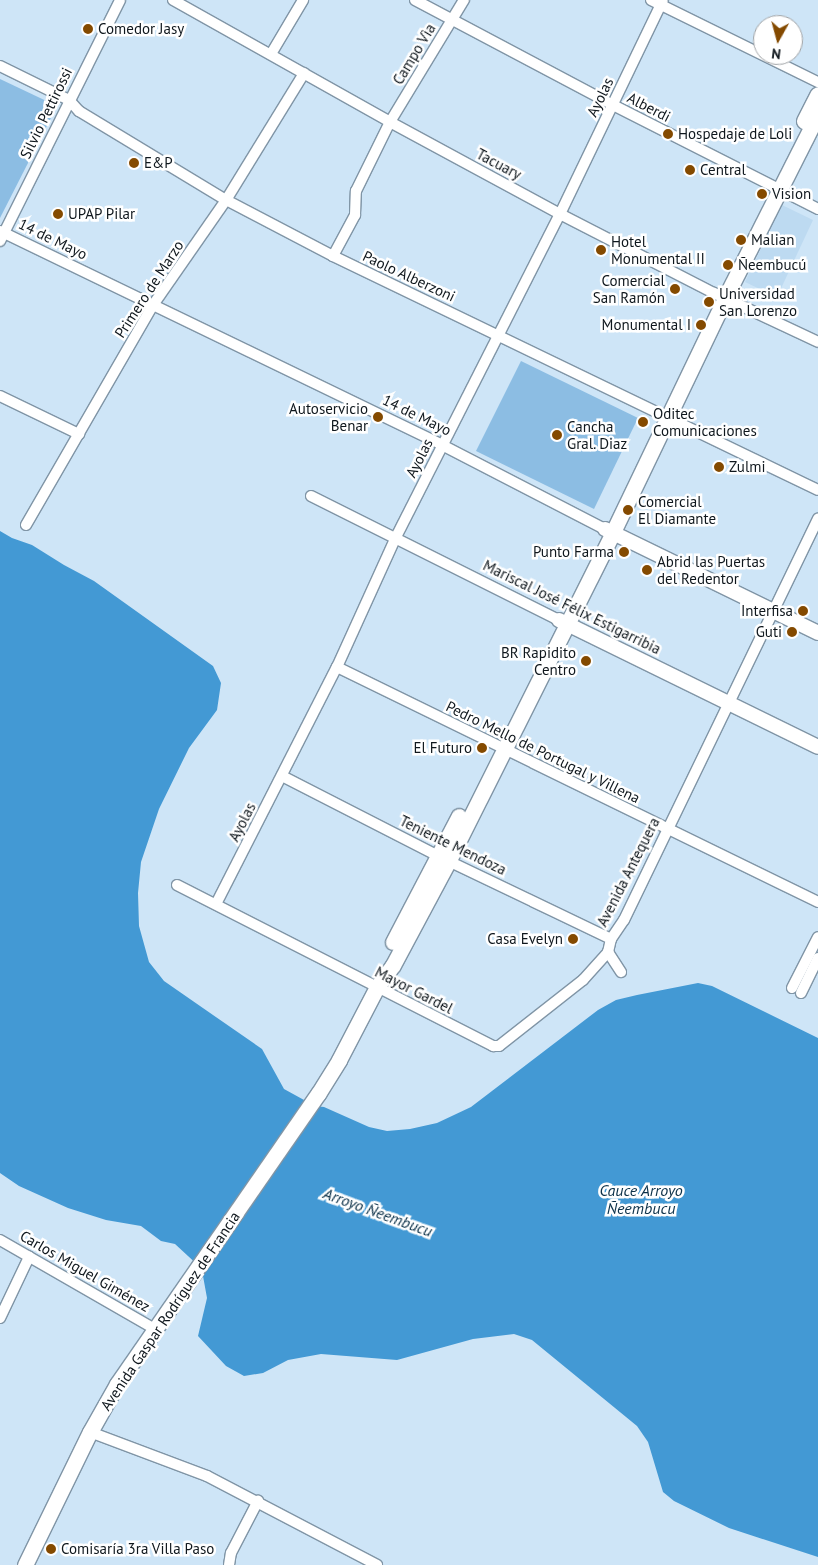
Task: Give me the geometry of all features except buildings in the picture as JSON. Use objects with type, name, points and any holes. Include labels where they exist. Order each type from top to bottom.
[{"type":"main road","points":[[775,188],[818,94]]},
{"type":"main road","points":[[775,188],[818,114]]},
{"type":"main road","name":"Avenida Gaspar Rodríguez de Francia","points":[[26,1565],[90,1432],[117,1384],[318,1094],[339,1060],[377,987],[393,965],[444,858],[609,531],[721,296],[775,188]]},
{"type":"main road","name":"14 de Mayo","points":[[609,531],[818,633]]},
{"type":"main road","name":"Mariscal José Félix Estigarribia","points":[[563,622],[818,747]]},
{"type":"street","name":"Silvio Pettirossi","points":[[1,235],[120,0]]},
{"type":"street","name":"Tacuary","points":[[174,0],[390,122],[560,214],[721,296],[818,342]]},
{"type":"street","points":[[271,54],[303,0]]},
{"type":"street","name":"Alberdi","points":[[416,0],[613,106],[818,209]]},
{"type":"street","name":"Campo Vìa","points":[[333,256],[356,215],[356,191],[390,122],[464,0]]},
{"type":"street","points":[[651,0],[662,3],[818,82]]},
{"type":"street","name":"Ayolas","points":[[216,904],[337,667],[396,537],[560,214],[662,3]]},
{"type":"street","name":"Paolo Alberzoni","points":[[0,66],[69,100],[79,111],[226,200],[333,256],[818,490]]},
{"type":"street","name":"Primero de Marzo","points":[[26,525],[153,305],[226,200],[304,73]]},
{"type":"street","name":"14 de Mayo","points":[[1,235],[153,305],[442,446],[609,531]]},
{"type":"street","points":[[0,396],[79,434]]},
{"type":"street","name":"Mariscal José Félix Estigarribia","points":[[311,496],[563,622]]},
{"type":"street","name":"Avenida Antequera","points":[[776,613],[818,518]]},
{"type":"street","name":"Avenida Antequera","points":[[611,939],[624,920],[670,831],[776,613],[818,533]]},
{"type":"street","name":"Pedro Mello de Portugal y Villena","points":[[337,667],[499,748],[818,902]]},
{"type":"street","name":"Teniente Mendoza","points":[[282,776],[444,858],[611,939]]},
{"type":"street","name":"Mayor Gardel","points":[[177,884],[492,1046],[499,1046],[583,980],[608,952],[611,939]]},
{"type":"street","points":[[818,938],[797,991],[818,958]]},
{"type":"street","points":[[608,952],[621,972]]},
{"type":"street","name":"Carlos Miguel Giménez","points":[[0,1240],[155,1329]]},
{"type":"street","points":[[0,1318],[29,1257]]},
{"type":"street","points":[[90,1432],[207,1476],[258,1501],[360,1562],[377,1565]]},
{"type":"street","points":[[230,1565],[231,1553],[258,1501]]},
{"type":"shaded area","points":[[0,79],[57,106],[0,218]]},
{"type":"shaded area","points":[[782,205],[813,220],[777,297],[745,282]]},
{"type":"shaded area","name":"Cancha Gral. Diaz","points":[[521,361],[638,418],[594,509],[476,451]]},
{"type":"water","name":"Cauce Arroyo Ñeembucu","points":[[0,531],[12,538],[32,545],[94,581],[213,666],[221,683],[217,710],[189,748],[159,809],[141,862],[138,893],[139,926],[149,962],[164,981],[262,1049],[284,1089],[315,1106],[324,1107],[369,1127],[387,1131],[410,1129],[437,1123],[471,1107],[598,1010],[616,1000],[698,983],[712,986],[818,1038],[818,1557],[729,1528],[674,1501],[663,1492],[648,1442],[637,1426],[532,1340],[514,1334],[473,1339],[397,1360],[321,1354],[288,1360],[263,1373],[244,1376],[226,1366],[198,1336],[207,1298],[201,1268],[175,1244],[161,1241],[141,1226],[106,1220],[68,1208],[19,1186],[0,1173]]},
{"type":"place","name":"Comedor Jasy","points":[[88,29]]},
{"type":"place","name":"Hospedaje de Loli","points":[[668,134]]},
{"type":"place","name":"E&P","points":[[134,163]]},
{"type":"place","name":"Central","points":[[690,170]]},
{"type":"place","name":"Vision","points":[[762,194]]},
{"type":"place","name":"UPAP Pilar","points":[[58,214]]},
{"type":"place","name":"Malian","points":[[741,240]]},
{"type":"place","name":"Hotel Monumental II","points":[[601,250]]},
{"type":"place","name":"Ñeembucú","points":[[728,265]]},
{"type":"place","name":"Comercial San Ramón","points":[[675,289]]},
{"type":"place","name":"Universidad San Lorenzo","points":[[709,302]]},
{"type":"place","name":"Monumental I","points":[[701,325]]},
{"type":"place","name":"Autoservicio Benar","points":[[378,417]]},
{"type":"place","name":"Oditec Comunicaciones","points":[[643,422]]},
{"type":"place","name":"Cancha Gral. Diaz","points":[[557,435]]},
{"type":"place","name":"Zulmi","points":[[719,467]]},
{"type":"place","name":"Comercial El Diamante","points":[[628,510]]},
{"type":"place","name":"Punto Farma","points":[[624,552]]},
{"type":"place","name":"Abrid las Puertas del Redentor","points":[[647,570]]},
{"type":"place","name":"Interfisa","points":[[803,611]]},
{"type":"place","name":"Guti","points":[[792,632]]},
{"type":"place","name":"BR Rapidito Centro","points":[[586,661]]},
{"type":"place","name":"El Futuro","points":[[482,748]]},
{"type":"place","name":"Casa Evelyn","points":[[573,939]]},
{"type":"place","name":"Comisaría 3ra Villa Paso","points":[[51,1549]]},
{"type":"water label","name":"Arroyo Ñeembucu","points":[[378,1212]]}]
